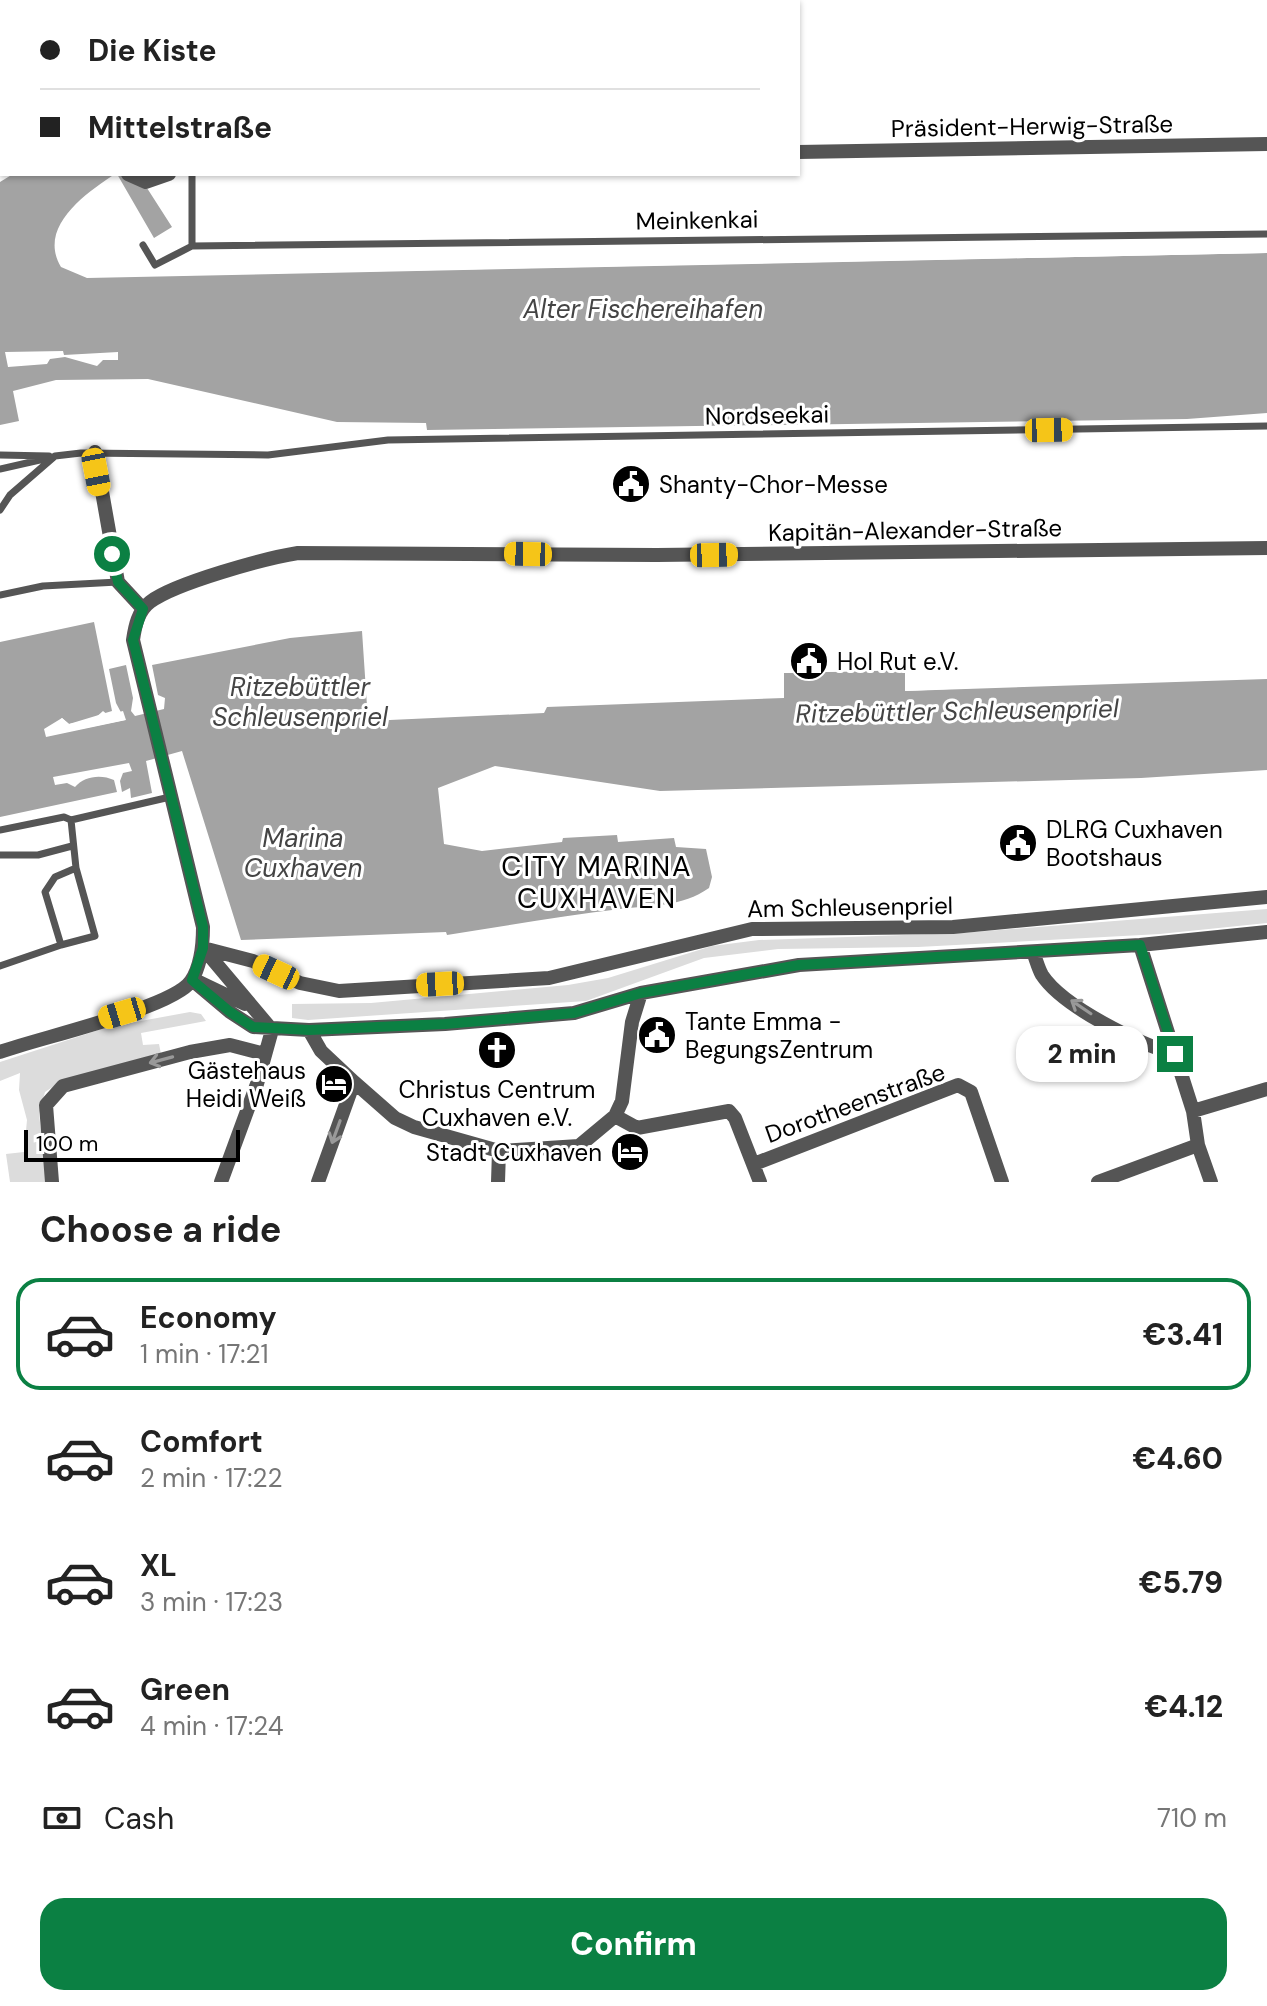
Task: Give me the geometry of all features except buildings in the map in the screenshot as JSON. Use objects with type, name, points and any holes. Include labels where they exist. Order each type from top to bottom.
[{"type":"street","name":"Präsident-Herwig-Straße","points":[[800,152],[1267,144]]},
{"type":"street","points":[[132,176],[146,182],[163,176]]},
{"type":"street","points":[[0,1052],[165,1001],[192,980],[203,948],[203,927],[133,640],[143,609],[118,582],[88,453]]},
{"type":"street","name":"Kapitän-Alexander-Straße","points":[[143,609],[162,596],[241,567],[298,553],[657,555],[1267,548]]},
{"type":"street","name":"Am Schleusenpriel","points":[[203,948],[253,961],[300,983],[339,991],[534,979],[615,964],[752,929],[953,927],[1267,897]]},
{"type":"street","points":[[192,980],[253,1027],[309,1030],[445,1024],[574,1013],[641,993],[799,965],[1140,945],[1267,932]]},
{"type":"street","points":[[1140,945],[1193,1111],[1198,1145],[1211,1182]]},
{"type":"street","points":[[203,948],[272,1030]]},
{"type":"street","points":[[1033,952],[1043,976],[1063,995],[1143,1045],[1175,1054]]},
{"type":"street","points":[[238,990],[239,978],[253,961]]},
{"type":"street","points":[[192,980],[209,984],[252,1008]]},
{"type":"street","points":[[309,1030],[321,1051],[395,1118],[499,1151],[579,1146],[615,1116],[622,1101],[632,1022],[641,993]]},
{"type":"street","points":[[221,1182],[272,1030]]},
{"type":"street","points":[[52,1182],[46,1105],[63,1086],[190,1052],[230,1045],[265,1054]]},
{"type":"street","points":[[318,1182],[354,1082]]},
{"type":"street","name":"Dorotheenstraße","points":[[754,1164],[958,1085],[971,1092],[1002,1182]]},
{"type":"street","points":[[1193,1111],[1267,1089]]},
{"type":"street","points":[[615,1116],[637,1128],[729,1111],[735,1118],[760,1182]]},
{"type":"street","points":[[1098,1182],[1198,1145]]},
{"type":"street","points":[[498,1182],[499,1151]]},
{"type":"lane","points":[[192,176],[192,246]]},
{"type":"lane","name":"Meinkenkai","points":[[143,245],[155,265],[192,246],[1267,234]]},
{"type":"lane","name":"Nordseekai","points":[[55,456],[88,453],[268,455],[388,440],[1267,426]]},
{"type":"lane","points":[[0,455],[55,456]]},
{"type":"lane","points":[[0,469],[55,456]]},
{"type":"lane","points":[[0,510],[10,495],[55,456]]},
{"type":"lane","points":[[0,595],[43,586],[118,582]]},
{"type":"lane","points":[[0,830],[64,817],[71,820],[170,797]]},
{"type":"lane","points":[[0,966],[95,936],[76,868],[71,820]]},
{"type":"lane","points":[[0,855],[38,855],[72,846]]},
{"type":"lane","points":[[61,945],[45,892],[55,877],[76,868]]},
{"type":"shaded area","points":[[1267,909],[1267,923],[1160,934],[918,947],[778,949],[704,958],[586,1001],[308,1020],[292,1018],[292,1004],[371,1003],[568,985],[608,978],[712,946],[759,940],[962,933]]},
{"type":"shaded area","points":[[190,1012],[201,1014],[206,1021],[141,1033],[143,1045],[159,1044],[161,1054],[54,1086],[45,1092],[39,1114],[47,1182],[10,1182],[6,1154],[24,1152],[27,1120],[19,1090],[20,1073],[0,1081],[0,1062],[108,1027]]},
{"type":"water","name":"Alter Fischereihafen","points":[[10,176],[112,176],[79,201],[60,225],[55,238],[55,252],[61,267],[87,278],[1267,253],[1267,413],[1187,419],[427,430],[426,423],[337,422],[148,379],[56,380],[13,391],[19,421],[0,425],[0,182]],"holes":[[[63,351],[64,355],[118,352],[118,360],[103,360],[97,366],[65,357],[50,359],[47,364],[8,367],[5,352]]]},
{"type":"water","points":[[118,176],[139,176],[172,227],[154,238]]},
{"type":"water","points":[[94,622],[112,711],[69,724],[62,718],[46,736],[125,720],[116,703],[109,669],[126,665],[133,698],[131,711],[135,716],[164,709],[165,698],[158,695],[152,665],[290,638],[362,631],[368,721],[544,713],[547,707],[784,698],[784,673],[905,670],[906,691],[1267,679],[1267,770],[1141,778],[660,791],[495,766],[438,788],[444,844],[482,851],[562,842],[563,838],[617,835],[618,842],[674,838],[676,847],[706,849],[712,877],[709,888],[688,899],[666,904],[447,935],[446,932],[241,940],[182,751],[146,761],[152,793],[131,798],[130,788],[122,792],[120,781],[123,773],[132,771],[129,763],[53,777],[55,785],[67,783],[75,787],[88,778],[109,778],[114,780],[117,792],[0,817],[0,642]]},
{"type":"pier","points":[[1267,249],[1267,253],[147,276],[146,272]]},
{"type":"pier","points":[[906,666],[909,687],[1041,681],[1041,685],[905,691],[905,670],[784,673],[785,669]]},
{"type":"pier","points":[[103,711],[108,715],[116,713],[109,719],[102,716],[96,722],[121,717],[119,712],[123,711],[126,720],[46,737],[44,729],[62,718],[69,724],[94,719]]},
{"type":"place","name":"Shanty-Chor-Messe","points":[[631,484]]},
{"type":"place","name":"Hol Rut e.V.","points":[[809,661]]},
{"type":"place","name":"DLRG Cuxhaven Bootshaus","points":[[1018,843]]},
{"type":"place","name":"Tante Emma - BegungsZentrum","points":[[657,1035]]},
{"type":"place","name":"Christus Centrum Cuxhaven e.V.","points":[[497,1050]]},
{"type":"place","name":"Gästehaus Heidi Weiß","points":[[334,1084]]},
{"type":"place","name":"Stadt Cuxhaven","points":[[630,1152]]},
{"type":"district","name":"CITY MARINA CUXHAVEN","points":[[597,882]]},
{"type":"route","points":[[112,554],[118,582],[143,609],[137,619],[133,640],[203,927],[203,948],[192,980],[253,1027],[309,1030],[445,1024],[574,1013],[641,993],[799,965],[1140,945],[1175,1054]]},
{"type":"water label","name":"Ritzebüttler Schleusenpriel","points":[[300,702]]},
{"type":"water label","name":"Ritzebüttler Schleusenpriel","points":[[957,711]]},
{"type":"water label","name":"Marina Cuxhaven","points":[[303,853]]}]
